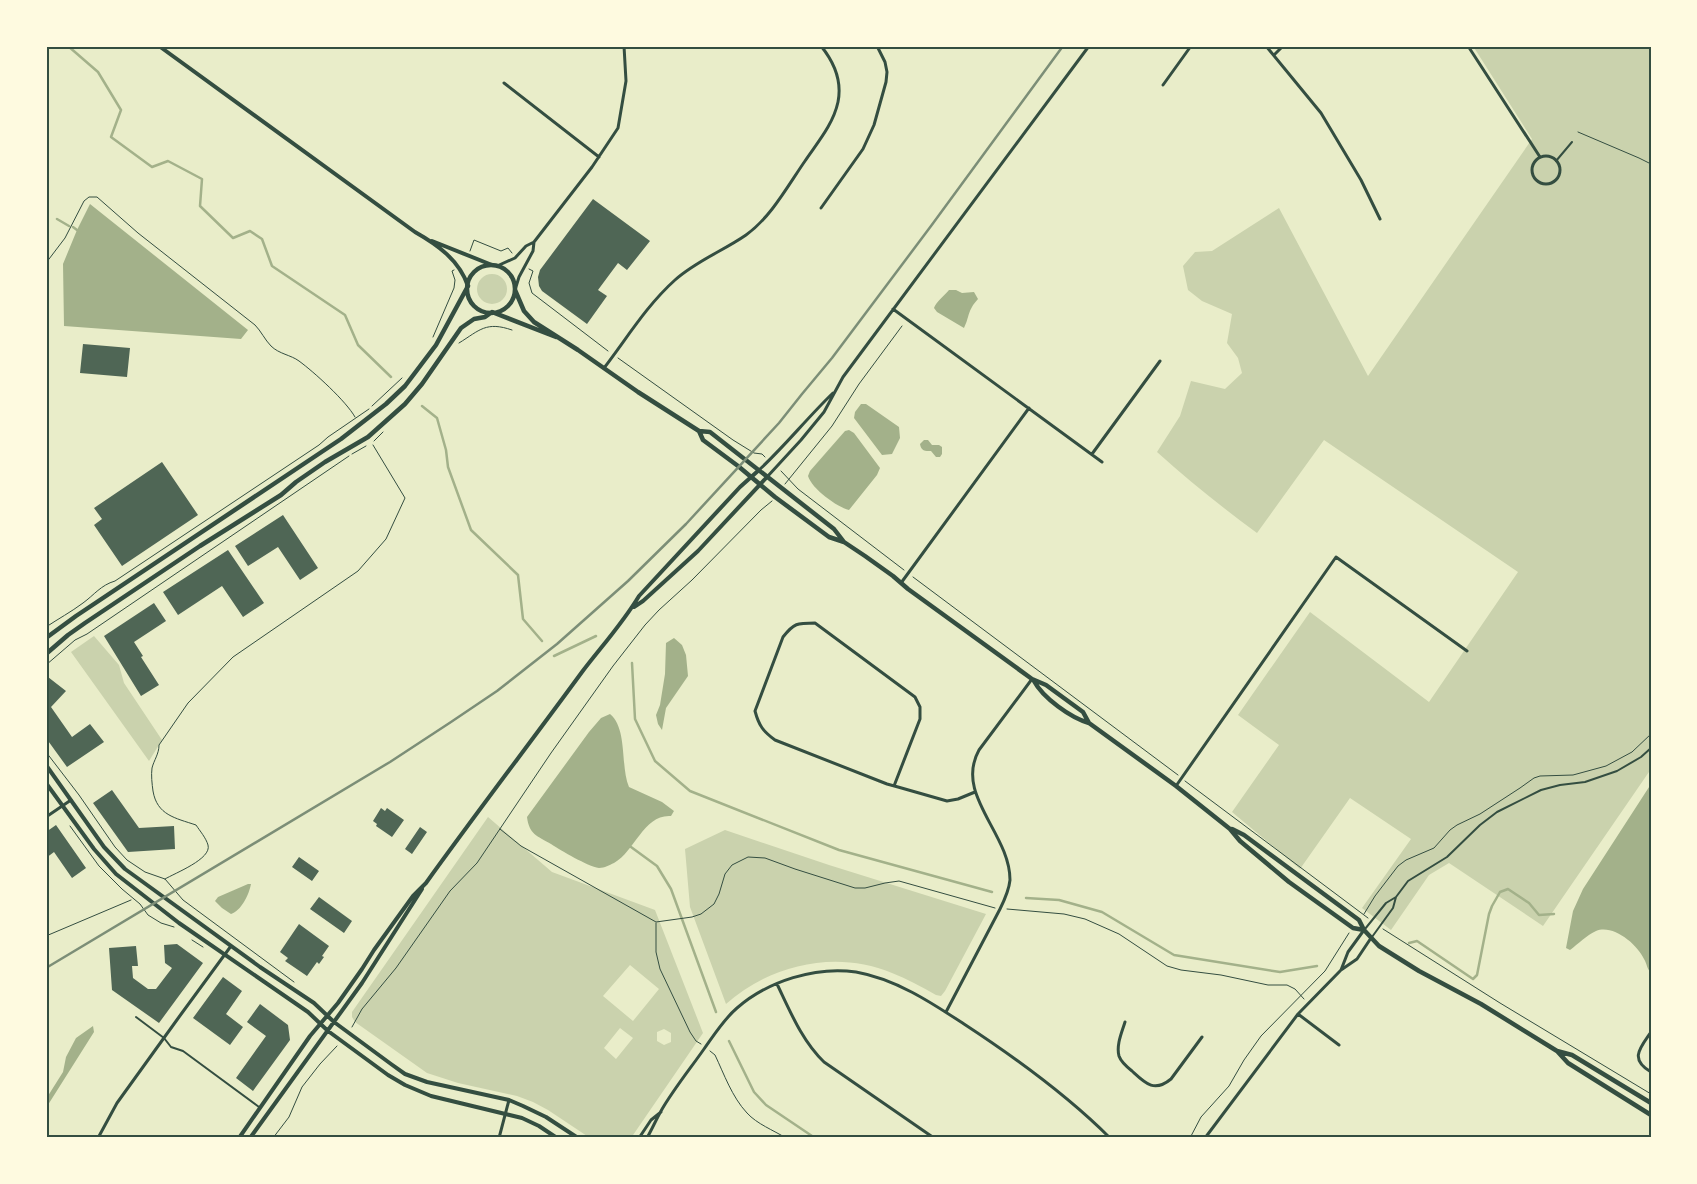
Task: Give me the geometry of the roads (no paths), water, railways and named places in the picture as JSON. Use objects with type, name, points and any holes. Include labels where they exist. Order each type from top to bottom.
[{"type":"main road","points":[[46,638],[341,439],[386,404],[405,386],[436,345],[468,286],[472,274],[478,269],[494,265],[510,273],[524,311],[534,322],[638,392],[699,430],[710,432],[834,529],[844,542]]},
{"type":"main road","points":[[468,286],[469,295],[476,307],[556,337]]},
{"type":"main road","points":[[46,654],[85,623],[200,546],[281,495],[325,462],[368,437],[417,391],[460,328],[492,312],[503,310],[513,299],[515,290]]},
{"type":"main road","points":[[699,430],[703,440],[829,536],[844,542],[1033,680],[1046,685],[1083,712],[1090,723],[1176,786],[1230,829],[1240,841],[1289,882],[1353,928],[1364,930]]},
{"type":"main road","points":[[1033,680],[1039,690],[1077,720],[1090,723]]},
{"type":"main road","points":[[1230,829],[1244,835],[1359,920],[1364,930],[1379,946],[1473,999],[1557,1051],[1568,1063],[1651,1115]]},
{"type":"main road","points":[[1557,1051],[1572,1055],[1651,1103]]},
{"type":"street","points":[[159,46],[415,232],[494,265],[515,258],[526,246],[534,242],[599,157],[618,128],[626,81],[624,46]]},
{"type":"street","points":[[604,368],[645,312],[671,283],[683,273],[745,236],[757,226],[778,200],[828,127],[836,111],[838,89],[833,63],[821,46]]},
{"type":"street","points":[[821,208],[863,149],[874,125],[886,82],[885,62],[877,46]]},
{"type":"street","points":[[632,608],[698,551],[801,440],[824,412],[844,377],[893,309],[1089,46]]},
{"type":"street","points":[[1163,85],[1191,46]]},
{"type":"street","points":[[1266,46],[1321,113],[1361,180],[1380,219]]},
{"type":"street","points":[[1274,55],[1283,46]]},
{"type":"street","points":[[1468,46],[1540,157]]},
{"type":"street","points":[[504,83],[599,157]]},
{"type":"street","points":[[1549,156],[1556,161],[1560,168],[1558,176],[1551,182],[1542,183],[1534,177],[1532,173],[1533,164],[1540,157],[1549,156]]},
{"type":"street","points":[[428,239],[459,267],[468,286]]},
{"type":"street","points":[[515,290],[519,277],[533,251],[534,242]]},
{"type":"street","points":[[893,309],[1102,462]]},
{"type":"street","points":[[1092,454],[1160,361]]},
{"type":"street","points":[[250,1138],[334,1022],[393,936],[426,883],[632,608],[639,596],[658,574],[795,435],[818,407],[834,392]]},
{"type":"street","points":[[901,582],[1029,408]]},
{"type":"street","points":[[1176,786],[1336,557],[1467,651]]},
{"type":"street","points":[[894,786],[920,719],[920,707],[915,697],[815,623],[798,623],[790,628],[783,637],[755,711],[758,722],[764,732],[775,740],[894,786],[947,801],[975,792]]},
{"type":"street","points":[[946,1012],[1008,893],[1010,880],[1009,867],[1003,848],[975,792],[972,770],[977,754],[1033,680]]},
{"type":"street","points":[[46,765],[104,847],[125,869],[314,1004],[334,1022],[405,1074],[427,1082],[509,1100],[546,1116],[578,1138]]},
{"type":"street","points":[[46,783],[94,849],[116,874],[179,923],[308,1012],[320,1024],[388,1075],[405,1085],[432,1096],[506,1113],[530,1122],[557,1138]]},
{"type":"street","points":[[46,818],[71,800]]},
{"type":"street","points":[[239,1138],[259,1107],[408,903],[426,883]]},
{"type":"street","points":[[1340,970],[1348,952],[1364,930]]},
{"type":"street","points":[[1205,1138],[1298,1014],[1340,970],[1357,959],[1371,938]]},
{"type":"street","points":[[98,1138],[117,1103],[231,946]]},
{"type":"street","points":[[647,1138],[661,1111],[715,1032],[736,1008],[755,994],[777,984],[804,974],[828,971],[856,972],[891,982],[946,1012],[1045,1081],[1110,1138]]},
{"type":"street","points":[[777,984],[807,1042],[824,1062],[934,1138]]},
{"type":"street","points":[[1298,1014],[1339,1045]]},
{"type":"street","points":[[1125,1022],[1118,1047],[1121,1061],[1145,1083],[1152,1086],[1165,1084],[1171,1079],[1202,1038]]},
{"type":"street","points":[[1651,1032],[1638,1053],[1638,1059],[1641,1065],[1651,1072]]},
{"type":"street","points":[[499,1138],[509,1100]]},
{"type":"street","points":[[639,1138],[651,1120],[661,1111]]},
{"type":"lane","points":[[1556,161],[1572,142]]},
{"type":"lane","points":[[1371,938],[1393,908],[1396,897],[1408,881],[1447,857],[1480,825],[1510,804],[1541,790],[1584,782],[1617,771],[1641,757],[1651,748]]},
{"type":"lane","points":[[1364,930],[1386,903],[1396,897]]},
{"type":"lane","points":[[136,1017],[164,1038],[170,1047],[183,1051],[259,1107]]},
{"type":"waterway","points":[[68,46],[98,72],[121,110],[111,137],[152,167],[168,161],[202,179],[200,206],[233,238],[250,231],[262,239],[272,266],[345,315],[358,345],[391,377]]},
{"type":"waterway","points":[[57,219],[69,226]]},
{"type":"waterway","points":[[73,227],[77,230]]},
{"type":"waterway","points":[[422,406],[437,418],[446,450],[448,467],[471,530],[518,575],[523,619],[542,641]]},
{"type":"waterway","points":[[554,656],[596,636]]},
{"type":"waterway","points":[[632,663],[635,719],[655,761],[690,791],[839,850],[992,892]]},
{"type":"waterway","points":[[631,847],[657,866],[671,889],[716,1012]]},
{"type":"waterway","points":[[1409,943],[1417,941],[1473,979],[1477,975],[1489,914],[1500,892],[1508,889],[1529,903],[1539,915],[1554,914]]},
{"type":"waterway","points":[[1026,898],[1059,900],[1102,912],[1174,955],[1280,972],[1317,966]]},
{"type":"waterway","points":[[729,1041],[754,1092],[766,1105],[815,1138]]},
{"type":"railway","points":[[46,968],[390,762],[451,722],[497,691],[557,644],[628,581],[686,524],[779,423],[832,358],[1063,46]]}]
